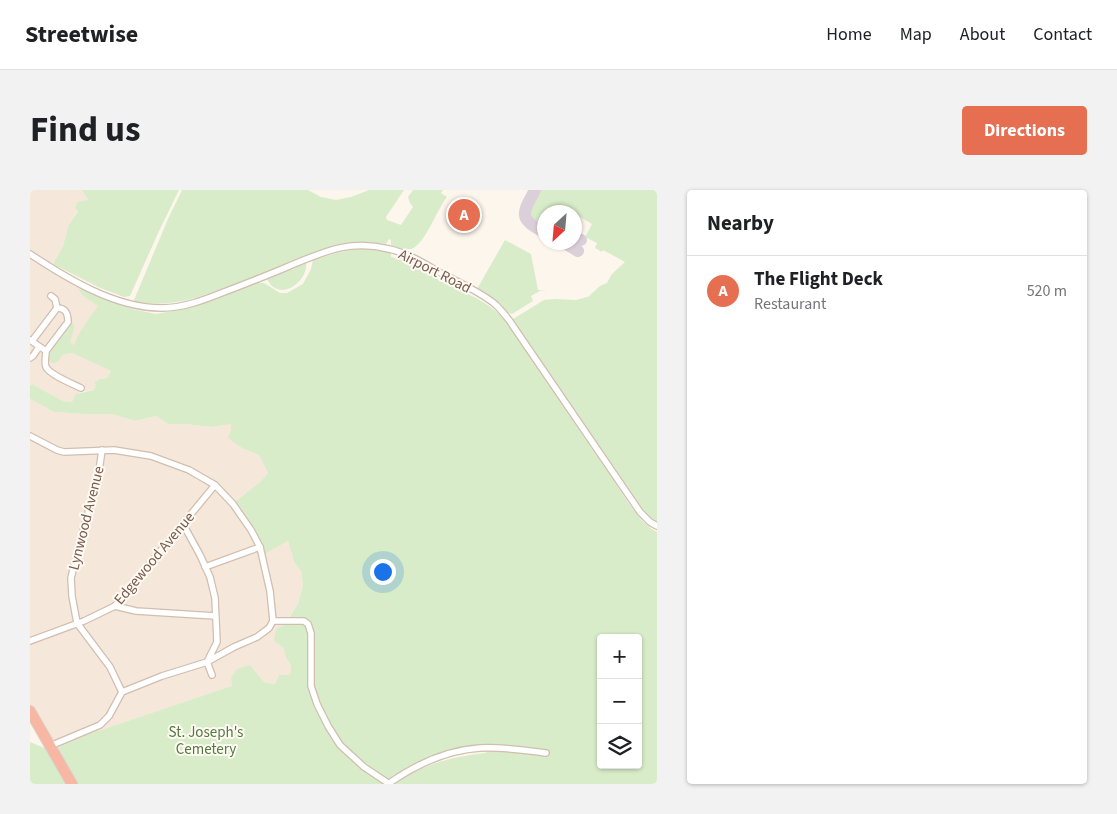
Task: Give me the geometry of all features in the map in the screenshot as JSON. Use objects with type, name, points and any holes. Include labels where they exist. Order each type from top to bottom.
[{"type":"highway","points":[[30,710],[72,784]]},
{"type":"street","name":"Airport Road","points":[[30,254],[108,298],[151,308],[164,308],[201,301],[319,253],[337,248],[364,245],[388,248],[404,253],[496,304],[509,320],[640,512],[657,526]]},
{"type":"street","points":[[46,351],[31,340],[56,308],[55,299],[51,296]]},
{"type":"street","points":[[56,308],[66,311],[68,322],[46,351],[46,368],[81,388]]},
{"type":"street","points":[[30,358],[39,347]]},
{"type":"street","points":[[30,436],[64,452],[102,450],[151,456],[189,470],[214,485],[233,504],[260,547],[270,591],[273,621],[269,628],[258,637],[234,647],[207,662],[162,676],[122,692],[109,716],[100,725],[50,746]]},
{"type":"street","name":"Lynwood Avenue","points":[[102,450],[99,471],[71,578],[72,596],[76,623],[110,666],[122,692]]},
{"type":"street","name":"Edgewood Avenue","points":[[30,641],[115,606],[214,485]]},
{"type":"street","points":[[183,524],[210,577],[215,598],[217,642],[207,662],[212,675]]},
{"type":"street","points":[[205,567],[260,547]]},
{"type":"street","points":[[115,606],[136,611],[215,616]]},
{"type":"street","points":[[273,621],[304,621],[308,624],[311,633],[311,686],[324,719],[340,745],[364,767],[388,784],[409,770],[455,752],[481,748],[546,753]]},
{"type":"shaded area","points":[[30,190],[82,190],[88,200],[75,209],[78,210],[68,226],[63,246],[53,264],[30,251]]},
{"type":"shaded area","points":[[30,258],[81,287],[82,295],[99,306],[74,345],[69,342],[75,326],[70,321],[49,354],[62,355],[72,353],[111,371],[107,378],[94,382],[96,385],[94,390],[80,392],[72,402],[63,401],[32,384],[30,386]]},
{"type":"shaded area","points":[[30,399],[54,412],[112,414],[135,421],[156,416],[168,424],[212,427],[231,424],[231,430],[242,448],[259,455],[268,473],[235,502],[265,554],[288,541],[294,562],[301,571],[303,585],[298,604],[283,625],[283,646],[286,658],[291,665],[290,675],[279,675],[275,684],[264,682],[250,665],[233,686],[101,730],[58,752],[30,705]]},
{"type":"green space","points":[[82,190],[179,190],[130,296],[124,297],[98,287],[53,264],[63,246],[68,226],[78,211],[75,208],[78,202],[88,200]]},
{"type":"green space","points":[[182,190],[308,190],[321,197],[336,200],[369,190],[404,190],[386,217],[387,220],[401,225],[413,207],[408,197],[413,190],[443,190],[441,193],[447,197],[426,234],[411,249],[403,249],[391,245],[391,240],[389,239],[386,244],[345,243],[324,249],[189,300],[164,303],[136,302],[134,300]]},
{"type":"green space","points":[[540,190],[657,190],[657,524],[651,521],[513,321],[513,319],[544,300],[576,300],[588,297],[600,286],[607,283],[612,274],[625,262],[603,250],[602,252],[595,248],[597,243],[585,237],[592,224],[582,218],[582,205],[537,205],[537,224],[532,222],[530,213],[533,202]]},
{"type":"green space","points":[[505,240],[531,254],[538,290],[547,291],[540,291],[531,296],[533,301],[512,314],[505,312],[477,289]]},
{"type":"green space","name":"St. Joseph's Cemetery","points":[[357,249],[391,253],[391,257],[410,264],[492,308],[514,332],[632,508],[644,523],[657,532],[657,784],[393,784],[427,766],[486,753],[488,746],[458,749],[423,760],[385,784],[75,784],[58,752],[59,747],[89,734],[232,686],[231,678],[237,669],[250,665],[264,682],[275,684],[279,675],[290,675],[291,665],[286,658],[283,647],[274,641],[276,629],[284,625],[298,604],[303,585],[301,571],[294,562],[288,541],[265,554],[235,502],[268,473],[259,455],[242,448],[228,438],[231,424],[212,427],[168,424],[156,416],[135,421],[112,414],[54,412],[30,399],[30,386],[32,384],[63,401],[72,402],[76,394],[94,390],[96,385],[94,382],[107,378],[111,371],[72,353],[62,355],[58,362],[48,361],[49,354],[71,321],[75,326],[70,342],[74,345],[81,330],[98,306],[82,295],[79,290],[81,287],[132,309],[156,314],[189,308],[217,299],[254,283],[264,283],[280,293],[287,293],[303,284],[311,269],[313,260]]},
{"type":"green space","points":[[307,263],[301,279],[286,289],[280,290],[275,288],[267,279]]},
{"type":"green space","points":[[30,742],[47,749],[67,784],[30,784]]},
{"type":"taxiway","points":[[535,190],[527,205],[525,215],[526,219],[537,228]]},
{"type":"place","name":"The Flight Deck","points":[[464,215]]}]
